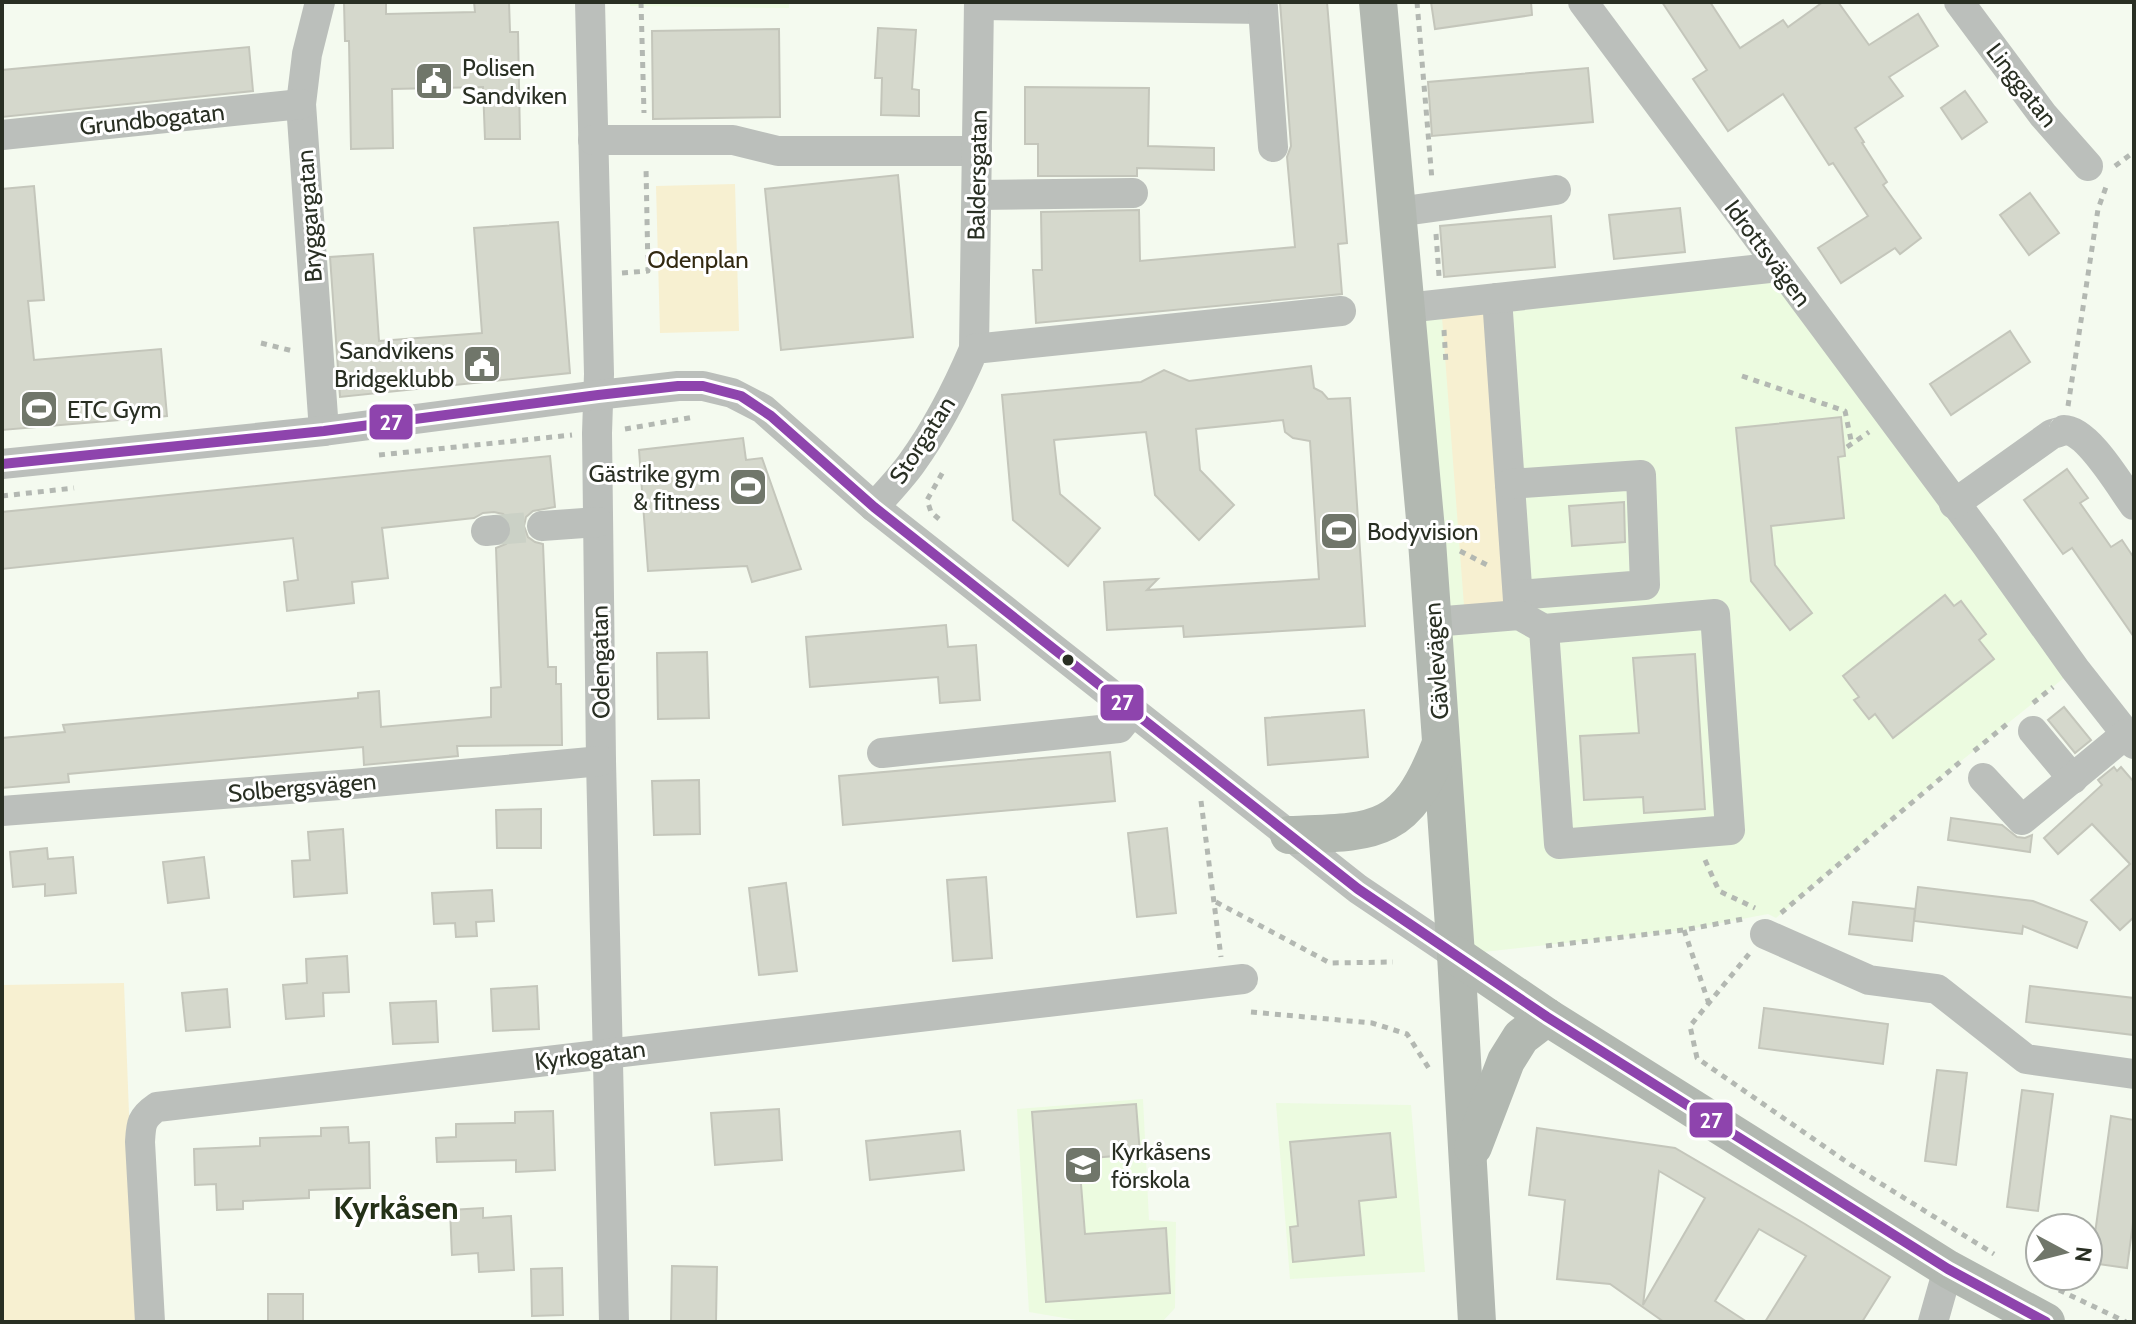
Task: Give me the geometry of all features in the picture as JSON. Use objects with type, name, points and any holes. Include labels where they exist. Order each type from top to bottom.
[{"type":"main road","name":"Gävlevägen","points":[[1378,2],[1433,622],[1477,1322]]},
{"type":"main road","points":[[1289,835],[1365,831],[1384,824],[1402,813],[1415,795],[1429,774],[1441,744]]},
{"type":"main road","points":[[1456,955],[1547,1017],[1948,1269],[2048,1304]]},
{"type":"main road","points":[[1468,1161],[1506,1061],[1521,1037],[1547,1017]]},
{"type":"street","name":"Bryggargatan","points":[[320,2],[307,54],[301,104],[324,431]]},
{"type":"street","name":"Odengatan","points":[[590,2],[601,761],[614,1322]]},
{"type":"street","name":"Idrottsvägen","points":[[1583,2],[2075,669],[2130,739]]},
{"type":"street","name":"Linggatan","points":[[1959,2],[2043,115],[2088,166]]},
{"type":"street","points":[[979,4],[1263,6],[1273,147]]},
{"type":"street","name":"Baldersgatan","points":[[974,349],[979,4]]},
{"type":"street","name":"Grundbogatan","points":[[2,135],[301,104]]},
{"type":"street","points":[[593,140],[733,140],[778,151],[977,151]]},
{"type":"street","points":[[1397,212],[1556,190]]},
{"type":"street","points":[[977,195],[1133,193]]},
{"type":"street","points":[[1406,308],[1779,267]]},
{"type":"street","points":[[1433,622],[1527,613],[1715,614],[1730,830],[1559,844],[1527,613],[1510,484],[1497,298]]},
{"type":"street","points":[[974,349],[1341,311]]},
{"type":"street","name":"Storgatan","points":[[2,464],[324,431],[598,395],[703,386],[741,396],[771,416],[874,507],[909,467],[932,434],[974,349]]},
{"type":"street","points":[[1954,504],[2052,434],[2064,430],[2086,440],[2134,505]]},
{"type":"street","points":[[1510,484],[1641,475],[1645,585],[1527,613]]},
{"type":"street","points":[[874,507],[1358,889],[1456,955]]},
{"type":"street","points":[[542,526],[598,522]]},
{"type":"street","points":[[882,753],[1119,728],[1132,712]]},
{"type":"street","points":[[2024,720],[2073,779]]},
{"type":"street","points":[[1983,778],[2022,820],[2130,739]]},
{"type":"street","name":"Solbergsvägen","points":[[2,811],[601,761]]},
{"type":"street","points":[[1770,922],[1869,980],[1937,989],[2026,1059],[2134,1074]]},
{"type":"street","name":"Kyrkogatan","points":[[150,1322],[140,1142],[142,1121],[157,1107],[1232,980]]},
{"type":"street","points":[[1933,1322],[1948,1269]]},
{"type":"path","points":[[2064,430],[2098,209],[2107,182],[2088,166]]},
{"type":"path","points":[[1742,376],[1845,411],[1852,445],[1847,447]]},
{"type":"path","points":[[370,456],[597,433],[704,415]]},
{"type":"path","points":[[943,522],[931,512],[927,500],[950,459]]},
{"type":"path","points":[[1998,1257],[1851,1165],[1697,1058],[1690,1026],[1770,922],[1888,821],[2024,720],[2075,669]]},
{"type":"path","points":[[1195,792],[1202,802],[1221,956],[1232,980]]},
{"type":"path","points":[[1719,891],[1770,922]]},
{"type":"path","points":[[1215,901],[1330,963],[1393,962]]},
{"type":"path","points":[[1546,946],[1770,922]]},
{"type":"path","points":[[1684,930],[1709,1004]]},
{"type":"path","points":[[1251,1012],[1372,1023],[1407,1034],[1430,1070],[1432,1085]]},
{"type":"path","points":[[2048,1304],[2126,1322]]},
{"type":"shaded area","points":[[630,2],[789,2],[789,8],[630,6]]},
{"type":"shaded area","points":[[1779,267],[2075,669],[1776,918],[1768,914],[1684,930],[1456,955],[1406,308]]},
{"type":"shaded area","name":"Kyrkåsens förskola","points":[[1143,1099],[1149,1220],[1176,1222],[1175,1308],[1162,1322],[1088,1322],[1029,1312],[1017,1109]]},
{"type":"shaded area","points":[[1276,1103],[1411,1105],[1425,1272],[1290,1279]]},
{"type":"green space","name":"Odenplan","points":[[735,184],[739,331],[660,333],[656,186]]},
{"type":"green space","points":[[1497,298],[1519,615],[1465,619],[1441,304]]},
{"type":"green space","points":[[124,983],[137,1322],[2,1322],[2,985]]},
{"type":"building","name":"Polisen Sandviken","points":[[344,2],[386,2],[386,14],[475,12],[474,2],[509,2],[510,32],[518,32],[520,139],[485,139],[483,87],[392,89],[393,148],[351,149],[349,41],[345,41]]},
{"type":"building","points":[[1280,2],[1327,2],[1347,243],[1338,244],[1342,294],[1036,323],[1033,270],[1042,270],[1041,212],[1139,210],[1140,261],[1295,247],[1287,157],[1291,146]]},
{"type":"building","points":[[1431,2],[1531,2],[1532,15],[1435,29]]},
{"type":"building","points":[[1662,2],[1710,2],[1740,48],[1783,20],[1788,27],[1823,2],[1838,2],[1869,45],[1918,14],[1938,46],[1889,77],[1903,96],[1855,128],[1887,182],[1883,185],[1921,238],[1900,254],[1895,248],[1841,283],[1818,248],[1868,216],[1833,163],[1829,165],[1783,94],[1728,131],[1693,79],[1707,70]]},
{"type":"building","points":[[878,28],[916,30],[912,89],[919,90],[919,116],[881,115],[882,78],[875,78]]},
{"type":"building","points":[[779,29],[780,117],[653,119],[652,31]]},
{"type":"building","points":[[249,47],[253,91],[2,117],[2,70]]},
{"type":"building","points":[[1588,68],[1593,122],[1432,136],[1428,82]]},
{"type":"building","points":[[1025,87],[1149,88],[1148,146],[1214,148],[1214,170],[1137,168],[1137,176],[1038,176],[1038,144],[1025,144]]},
{"type":"building","points":[[1965,91],[1987,122],[1962,139],[1941,108]]},
{"type":"building","points":[[898,175],[913,337],[781,350],[765,189]]},
{"type":"building","points":[[34,186],[44,300],[28,301],[34,360],[161,349],[167,416],[2,430],[2,189]]},
{"type":"building","points":[[2030,193],[2059,233],[2029,255],[2000,215]]},
{"type":"building","points":[[1680,208],[1685,252],[1614,259],[1609,215]]},
{"type":"building","points":[[1551,216],[1555,267],[1444,277],[1440,226]]},
{"type":"building","points":[[558,222],[570,373],[340,397],[330,257],[373,254],[379,341],[482,333],[474,228]]},
{"type":"building","points":[[2010,331],[2030,362],[1951,415],[1930,384]]},
{"type":"building","points":[[1311,366],[1314,388],[1328,399],[1350,398],[1365,626],[1184,637],[1183,626],[1107,630],[1104,582],[1158,579],[1147,590],[1319,579],[1310,441],[1293,438],[1285,432],[1283,420],[1196,429],[1200,470],[1234,505],[1199,540],[1155,495],[1146,432],[1054,440],[1060,494],[1100,528],[1068,566],[1013,520],[1002,395],[1141,382],[1164,370],[1189,381]]},
{"type":"building","points":[[1841,417],[1845,456],[1838,457],[1844,518],[1771,526],[1775,565],[1812,613],[1790,630],[1751,581],[1736,428]]},
{"type":"building","points":[[743,438],[746,460],[762,458],[801,569],[752,582],[747,566],[648,571],[639,450]]},
{"type":"building","points":[[550,456],[555,507],[533,511],[526,517],[524,526],[528,537],[543,544],[548,667],[556,667],[556,684],[561,684],[562,745],[457,746],[458,756],[364,765],[363,747],[68,774],[69,782],[2,788],[2,738],[65,732],[63,725],[358,698],[358,693],[379,691],[381,727],[491,717],[491,688],[501,687],[496,548],[506,544],[513,529],[509,519],[494,512],[474,518],[382,528],[388,578],[352,582],[354,603],[287,611],[284,582],[298,580],[293,538],[2,569],[2,512]]},
{"type":"building","points":[[2067,469],[2088,498],[2080,503],[2111,547],[2122,540],[2134,558],[2134,637],[2072,548],[2063,554],[2024,500]]},
{"type":"building","points":[[1624,502],[1625,542],[1572,546],[1569,506]]},
{"type":"building","points":[[1945,595],[1954,606],[1961,601],[1986,634],[1979,640],[1994,659],[1893,738],[1875,714],[1869,719],[1854,700],[1859,697],[1843,676]]},
{"type":"building","points":[[946,625],[948,647],[976,645],[980,700],[940,703],[938,677],[810,687],[806,637]]},
{"type":"building","points":[[707,652],[709,718],[658,719],[657,653]]},
{"type":"building","points":[[1695,654],[1705,809],[1644,813],[1643,797],[1584,800],[1580,736],[1639,733],[1633,658]]},
{"type":"building","points":[[2064,707],[2091,740],[2075,753],[2048,720]]},
{"type":"building","points":[[1364,710],[1368,757],[1268,765],[1265,718]]},
{"type":"building","points":[[1110,752],[1115,801],[843,825],[839,776]]},
{"type":"building","points":[[2114,767],[2117,771],[2121,767],[2134,782],[2134,917],[2120,930],[2091,900],[2130,864],[2092,824],[2058,854],[2044,838],[2102,785],[2098,780]]},
{"type":"building","points":[[699,780],[700,834],[654,835],[652,781]]},
{"type":"building","points":[[541,809],[541,848],[497,848],[496,810]]},
{"type":"building","points":[[1951,818],[2002,825],[2017,837],[2032,835],[2030,852],[1948,840]]},
{"type":"building","points":[[1167,828],[1176,913],[1137,917],[1128,833]]},
{"type":"building","points":[[343,829],[347,893],[294,897],[292,861],[310,860],[308,832]]},
{"type":"building","points":[[47,848],[48,859],[73,857],[76,893],[45,896],[45,884],[13,887],[10,852]]},
{"type":"building","points":[[204,857],[209,898],[168,903],[163,862]]},
{"type":"building","points":[[986,877],[992,958],[953,961],[947,880]]},
{"type":"building","points":[[786,883],[797,971],[759,975],[749,888]]},
{"type":"building","points":[[1918,887],[2033,901],[2087,922],[2077,948],[2023,926],[2022,934],[1914,921]]},
{"type":"building","points":[[492,890],[494,921],[476,922],[477,936],[456,937],[455,923],[434,924],[432,893]]},
{"type":"building","points":[[1853,902],[1915,909],[1912,941],[1849,934]]},
{"type":"building","points":[[347,956],[349,992],[323,993],[324,1016],[286,1019],[283,985],[307,983],[306,959]]},
{"type":"building","points":[[537,986],[539,1029],[493,1031],[491,989]]},
{"type":"building","points":[[2030,986],[2134,998],[2134,1035],[2026,1022]]},
{"type":"building","points":[[227,989],[230,1027],[186,1031],[182,993]]},
{"type":"building","points":[[436,1001],[438,1042],[393,1044],[390,1003]]},
{"type":"building","points":[[1764,1008],[1888,1024],[1883,1064],[1759,1048]]},
{"type":"building","points":[[1937,1070],[1967,1073],[1956,1165],[1925,1161]]},
{"type":"building","points":[[2022,1090],[2053,1094],[2038,1211],[2007,1207]]},
{"type":"building","name":"Kyrkåsens förskola","points":[[1136,1104],[1140,1154],[1079,1159],[1085,1234],[1166,1228],[1170,1293],[1046,1302],[1032,1112]]},
{"type":"building","points":[[779,1109],[782,1160],[715,1165],[711,1113]]},
{"type":"building","points":[[553,1111],[555,1170],[516,1172],[516,1160],[437,1162],[436,1138],[456,1137],[456,1124],[515,1123],[515,1112]]},
{"type":"building","points":[[2111,1116],[2134,1120],[2134,1215],[2127,1268],[2104,1265],[2104,1212],[2098,1212]]},
{"type":"building","points":[[348,1127],[349,1143],[369,1142],[370,1188],[309,1190],[309,1198],[243,1201],[243,1209],[217,1210],[216,1184],[195,1185],[194,1149],[260,1146],[260,1138],[321,1136],[321,1128]]},
{"type":"building","points":[[1537,1128],[1675,1148],[1890,1277],[1862,1322],[1765,1322],[1806,1256],[1759,1229],[1715,1301],[1747,1322],[1664,1322],[1610,1284],[1557,1279],[1565,1200],[1529,1195]],"holes":[[[1659,1171],[1705,1198],[1643,1305]]]},
{"type":"building","points":[[960,1131],[964,1170],[870,1180],[866,1141]]},
{"type":"building","points":[[1390,1133],[1396,1197],[1359,1201],[1364,1255],[1293,1262],[1290,1227],[1298,1226],[1290,1142]]},
{"type":"building","points":[[483,1208],[483,1218],[511,1216],[514,1270],[479,1272],[478,1253],[452,1255],[450,1210]]},
{"type":"building","points":[[672,1266],[717,1267],[716,1322],[671,1322]]},
{"type":"building","points":[[562,1268],[563,1315],[532,1316],[531,1269]]},
{"type":"building","points":[[268,1294],[303,1294],[303,1322],[268,1322]]},
{"type":"tunnel","points":[[495,530],[542,526]]},
{"type":"transit line","name":"27","points":[[2,464],[324,431],[678,386],[703,386],[741,396],[771,416],[874,507],[1358,889],[1547,1017],[1948,1269],[2046,1322]]},
{"type":"place","name":"Polisen Sandviken","points":[[434,81]]},
{"type":"place","name":"Sandvikens Bridgeklubb","points":[[482,364]]},
{"type":"place","name":"ETC Gym","points":[[39,409]]},
{"type":"place","name":"Gästrike gym & fitness","points":[[748,487]]},
{"type":"place","name":"Bodyvision","points":[[1339,531]]},
{"type":"place","name":"Kyrkåsens förskola","points":[[1083,1165]]},
{"type":"district","name":"Kyrkåsen","points":[[396,1207]]}]
